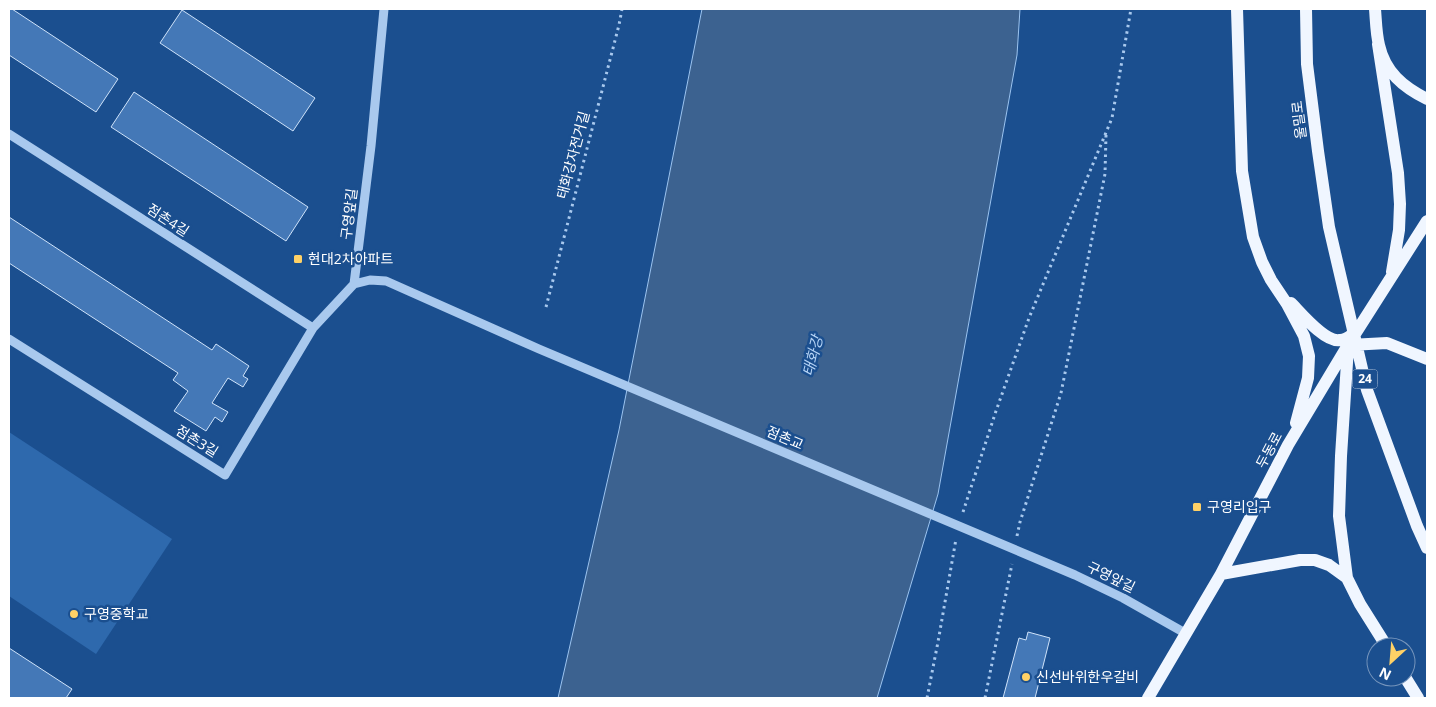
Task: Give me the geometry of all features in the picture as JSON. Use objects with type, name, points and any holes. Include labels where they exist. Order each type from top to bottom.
[{"type":"main road","points":[[1237,9],[1242,171],[1253,236],[1262,262],[1271,280],[1287,304],[1304,336],[1309,356],[1308,378],[1288,445]]},
{"type":"main road","name":"울밀로","points":[[1306,9],[1307,64],[1329,227],[1367,390],[1417,526],[1427,548]]},
{"type":"main road","points":[[1375,9],[1378,44],[1398,173],[1400,204],[1399,230],[1392,276]]},
{"type":"main road","points":[[1378,44],[1388,68],[1399,81],[1412,92],[1427,99]]},
{"type":"main road","name":"두동로","points":[[1148,698],[1221,574],[1288,445],[1348,345],[1427,221]]},
{"type":"main road","points":[[1271,280],[1290,302],[1326,336],[1340,341],[1348,338],[1359,328]]},
{"type":"main road","points":[[1381,637],[1360,604],[1347,578],[1339,516],[1348,345],[1387,344],[1427,359]]},
{"type":"main road","points":[[1221,574],[1300,560],[1315,560],[1329,565],[1347,578]]},
{"type":"main road","points":[[1411,687],[1418,698]]},
{"type":"street","name":"구영앞길","points":[[354,284],[371,146],[382,10]]},
{"type":"street","name":"점촌4길","points":[[9,134],[313,328]]},
{"type":"street","name":"점촌교","points":[[354,284],[370,280],[386,281],[539,349],[1021,553]]},
{"type":"street","name":"점촌3길","points":[[9,339],[226,475],[313,328],[354,284]]},
{"type":"street","name":"구영앞길","points":[[1021,553],[1075,575],[1123,598],[1185,633]]},
{"type":"path","name":"태화강자전거길","points":[[546,307],[622,9]]},
{"type":"path","points":[[961,518],[1029,318],[1112,118],[1131,9]]},
{"type":"path","points":[[1016,541],[1020,522],[1060,393],[1105,174],[1106,132]]},
{"type":"path","points":[[927,698],[957,536]]},
{"type":"path","points":[[985,698],[1013,560]]},
{"type":"shaded area","name":"구영중학교","points":[[9,432],[172,539],[96,654],[9,596]]},
{"type":"water","name":"태화강","points":[[702,9],[1020,9],[1017,55],[938,494],[877,698],[558,698],[619,430]]},
{"type":"building","points":[[9,9],[12,9],[118,79],[96,112],[9,55]]},
{"type":"building","points":[[182,10],[315,98],[293,131],[160,43]]},
{"type":"building","points":[[134,92],[308,207],[286,241],[111,127]]},
{"type":"building","points":[[9,217],[212,350],[216,344],[249,366],[243,376],[248,379],[243,387],[228,378],[212,403],[228,412],[222,422],[215,417],[206,431],[174,411],[188,391],[173,380],[178,373],[9,263]]},
{"type":"building","points":[[1028,632],[1050,638],[1035,698],[1003,698],[1019,638],[1026,640]]},
{"type":"building","points":[[9,648],[72,689],[66,698],[9,698]]},
{"type":"place","name":"현대2차아파트","points":[[298,259]]},
{"type":"place","name":"구영리입구","points":[[1197,507]]},
{"type":"place","name":"구영중학교","points":[[74,614]]},
{"type":"place","name":"신선바위한우갈비","points":[[1026,677]]}]
